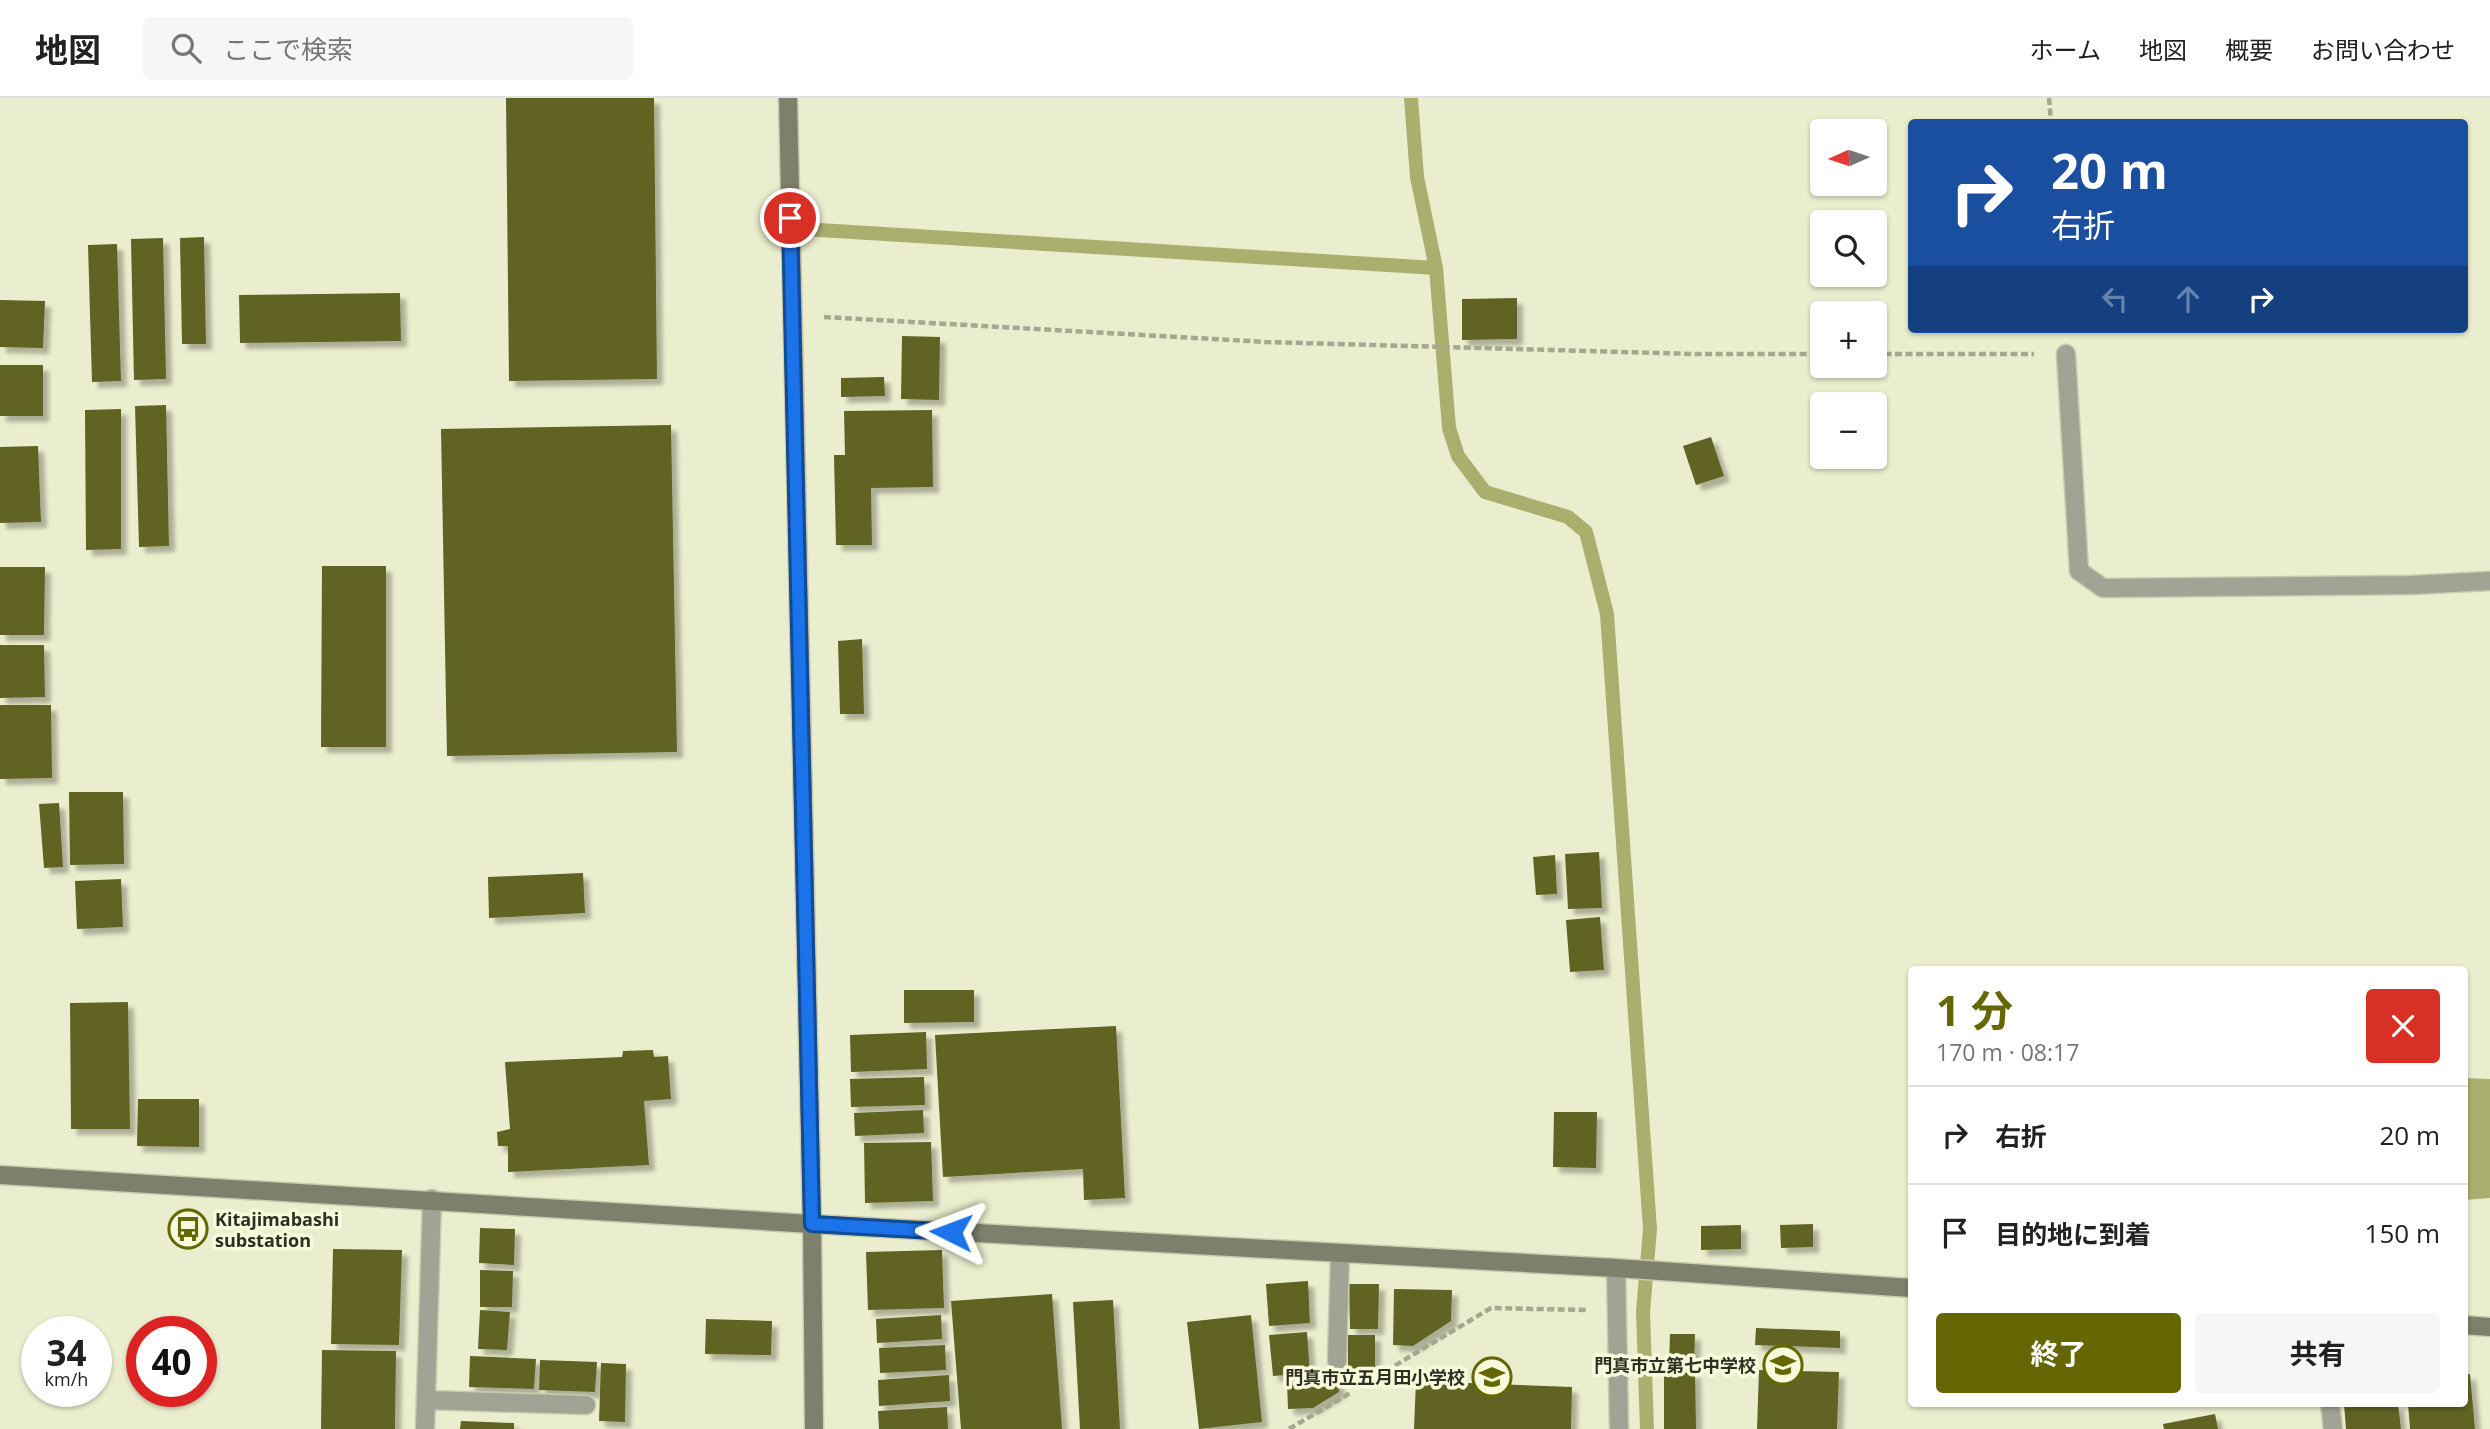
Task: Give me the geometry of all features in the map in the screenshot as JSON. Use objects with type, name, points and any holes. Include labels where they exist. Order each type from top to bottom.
[{"type":"street","points":[[789,98],[814,1429]]},
{"type":"street","points":[[2066,355],[2079,571],[2103,588],[2411,585],[2490,581]]},
{"type":"street","points":[[0,1175],[812,1224],[1616,1268],[1908,1288]]},
{"type":"street","points":[[425,1429],[432,1199]]},
{"type":"street","points":[[1337,1361],[1340,1253]]},
{"type":"street","points":[[1616,1268],[1619,1429]]},
{"type":"street","points":[[2468,1325],[2490,1327]]},
{"type":"street","points":[[426,1400],[586,1405]]},
{"type":"street","points":[[2330,1407],[2333,1429]]},
{"type":"path","points":[[2049,98],[2051,119]]},
{"type":"path","points":[[791,316],[1266,342],[1695,354],[1810,354]]},
{"type":"path","points":[[1887,354],[2066,355]]},
{"type":"path","points":[[1289,1429],[1490,1308],[1617,1311]]},
{"type":"shaded area","points":[[2468,1078],[2490,1079],[2490,1198],[2468,1200]]},
{"type":"building","points":[[506,98],[654,98],[657,379],[509,381]]},
{"type":"building","points":[[204,237],[206,344],[182,344],[180,238]]},
{"type":"building","points":[[163,238],[166,379],[134,380],[131,239]]},
{"type":"building","points":[[117,244],[121,381],[92,382],[88,245]]},
{"type":"building","points":[[400,293],[401,341],[240,343],[239,295]]},
{"type":"building","points":[[1517,298],[1517,339],[1462,340],[1462,299]]},
{"type":"building","points":[[0,300],[45,301],[43,348],[0,347]]},
{"type":"building","points":[[902,336],[940,337],[939,400],[901,399]]},
{"type":"building","points":[[0,365],[43,365],[43,416],[0,416]]},
{"type":"building","points":[[884,377],[885,396],[841,397],[841,378]]},
{"type":"building","points":[[166,405],[169,546],[139,547],[135,406]]},
{"type":"building","points":[[121,409],[121,549],[86,550],[85,410]]},
{"type":"building","points":[[932,410],[933,487],[871,488],[872,545],[836,545],[834,455],[845,455],[844,411]]},
{"type":"building","points":[[671,425],[677,752],[447,756],[441,429]]},
{"type":"building","points":[[1711,437],[1724,476],[1696,485],[1683,446]]},
{"type":"building","points":[[38,446],[41,522],[0,523],[0,447]]},
{"type":"building","points":[[322,566],[386,566],[386,747],[321,747]]},
{"type":"building","points":[[0,567],[45,567],[44,635],[0,635]]},
{"type":"building","points":[[862,639],[864,714],[840,714],[838,641]]},
{"type":"building","points":[[0,645],[44,645],[45,697],[0,698]]},
{"type":"building","points":[[0,705],[51,705],[52,778],[0,779]]},
{"type":"building","points":[[69,792],[123,792],[124,864],[70,865]]},
{"type":"building","points":[[59,803],[63,867],[44,868],[39,804]]},
{"type":"building","points":[[1599,852],[1602,908],[1568,909],[1565,854]]},
{"type":"building","points":[[1555,855],[1557,894],[1536,895],[1533,857]]},
{"type":"building","points":[[583,873],[585,913],[489,918],[488,877]]},
{"type":"building","points":[[121,879],[123,927],[77,929],[75,881]]},
{"type":"building","points":[[1600,917],[1604,970],[1570,972],[1566,920]]},
{"type":"building","points":[[904,990],[974,990],[974,1022],[904,1023]]},
{"type":"building","points":[[128,1002],[130,1129],[71,1129],[70,1003]]},
{"type":"building","points":[[1116,1026],[1125,1198],[1084,1200],[1083,1169],[943,1177],[935,1035]]},
{"type":"building","points":[[926,1032],[927,1069],[851,1072],[850,1035]]},
{"type":"building","points":[[653,1050],[654,1057],[668,1056],[671,1099],[644,1101],[649,1165],[508,1172],[508,1146],[498,1146],[497,1132],[510,1129],[505,1062],[622,1057],[623,1051]]},
{"type":"building","points":[[924,1077],[925,1105],[851,1107],[850,1079]]},
{"type":"building","points":[[138,1099],[199,1099],[199,1147],[137,1146]]},
{"type":"building","points":[[923,1110],[924,1133],[855,1136],[854,1113]]},
{"type":"building","points":[[1554,1112],[1597,1112],[1596,1168],[1553,1167]]},
{"type":"building","points":[[931,1142],[933,1201],[865,1203],[864,1143]]},
{"type":"building","points":[[1813,1224],[1813,1247],[1781,1248],[1780,1225]]},
{"type":"building","points":[[1741,1225],[1741,1249],[1701,1250],[1701,1226]]},
{"type":"building","points":[[480,1228],[515,1229],[514,1265],[479,1263]]},
{"type":"building","points":[[333,1249],[402,1250],[399,1345],[331,1344]]},
{"type":"building","points":[[942,1250],[944,1308],[868,1310],[866,1252]]},
{"type":"building","points":[[480,1270],[513,1271],[512,1307],[480,1307]]},
{"type":"building","points":[[1308,1281],[1310,1323],[1269,1326],[1266,1284]]},
{"type":"building","points":[[1349,1284],[1379,1284],[1378,1329],[1350,1329]]},
{"type":"building","points":[[1394,1289],[1452,1290],[1451,1321],[1413,1346],[1393,1345]]},
{"type":"building","points":[[1052,1294],[1062,1429],[961,1429],[951,1301]]},
{"type":"building","points":[[1113,1300],[1120,1429],[1080,1429],[1073,1302]]},
{"type":"building","points":[[480,1310],[510,1312],[507,1350],[478,1349]]},
{"type":"building","points":[[941,1315],[942,1339],[877,1343],[876,1319]]},
{"type":"building","points":[[1251,1315],[1262,1422],[1199,1429],[1187,1322]]},
{"type":"building","points":[[706,1319],[772,1321],[771,1355],[705,1354]]},
{"type":"building","points":[[1756,1328],[1840,1331],[1840,1348],[1755,1345]]},
{"type":"building","points":[[1307,1332],[1310,1373],[1273,1376],[1269,1335]]},
{"type":"building","points":[[1670,1334],[1695,1334],[1694,1365],[1669,1365]]},
{"type":"building","points":[[1348,1335],[1375,1335],[1375,1370],[1348,1370]]},
{"type":"building","points":[[945,1345],[946,1370],[880,1373],[879,1348]]},
{"type":"building","points":[[322,1350],[396,1351],[395,1429],[321,1429]]},
{"type":"building","points":[[470,1356],[536,1359],[534,1389],[469,1387]]},
{"type":"building","points":[[540,1360],[597,1362],[595,1392],[539,1390]]},
{"type":"building","points":[[601,1363],[626,1364],[625,1422],[599,1421]]},
{"type":"building","points":[[1759,1370],[1839,1372],[1837,1429],[1757,1429]]},
{"type":"building","points":[[1695,1372],[1696,1429],[1664,1429],[1664,1373]]},
{"type":"building","points":[[2468,1374],[2475,1429],[2410,1429],[2408,1407],[2468,1407]]},
{"type":"building","points":[[949,1375],[950,1401],[879,1406],[878,1380]]},
{"type":"building","points":[[1338,1380],[1339,1392],[1313,1408],[1288,1409],[1287,1383]]},
{"type":"building","points":[[1416,1381],[1572,1387],[1571,1429],[1414,1429]]},
{"type":"building","points":[[947,1407],[948,1429],[879,1429],[878,1411]]},
{"type":"building","points":[[2344,1407],[2398,1407],[2401,1429],[2346,1429]]},
{"type":"building","points":[[2215,1414],[2218,1429],[2164,1429],[2163,1424]]},
{"type":"building","points":[[461,1421],[514,1423],[514,1429],[460,1429]]},
{"type":"waterway","points":[[1411,98],[1417,177],[1436,268],[1449,428],[1458,456],[1485,492],[1568,517],[1586,532],[1607,614],[1650,1229],[1643,1312],[1647,1429]]},
{"type":"waterway","points":[[803,229],[1436,268]]},
{"type":"place","name":"Kitajimabashi substation","points":[[188,1229]]},
{"type":"place","name":"門真市立第七中学校","points":[[1783,1365]]},
{"type":"place","name":"門真市立五月田小学校","points":[[1492,1377]]},
{"type":"route","points":[[790,218],[812,1224],[951,1232]]}]
